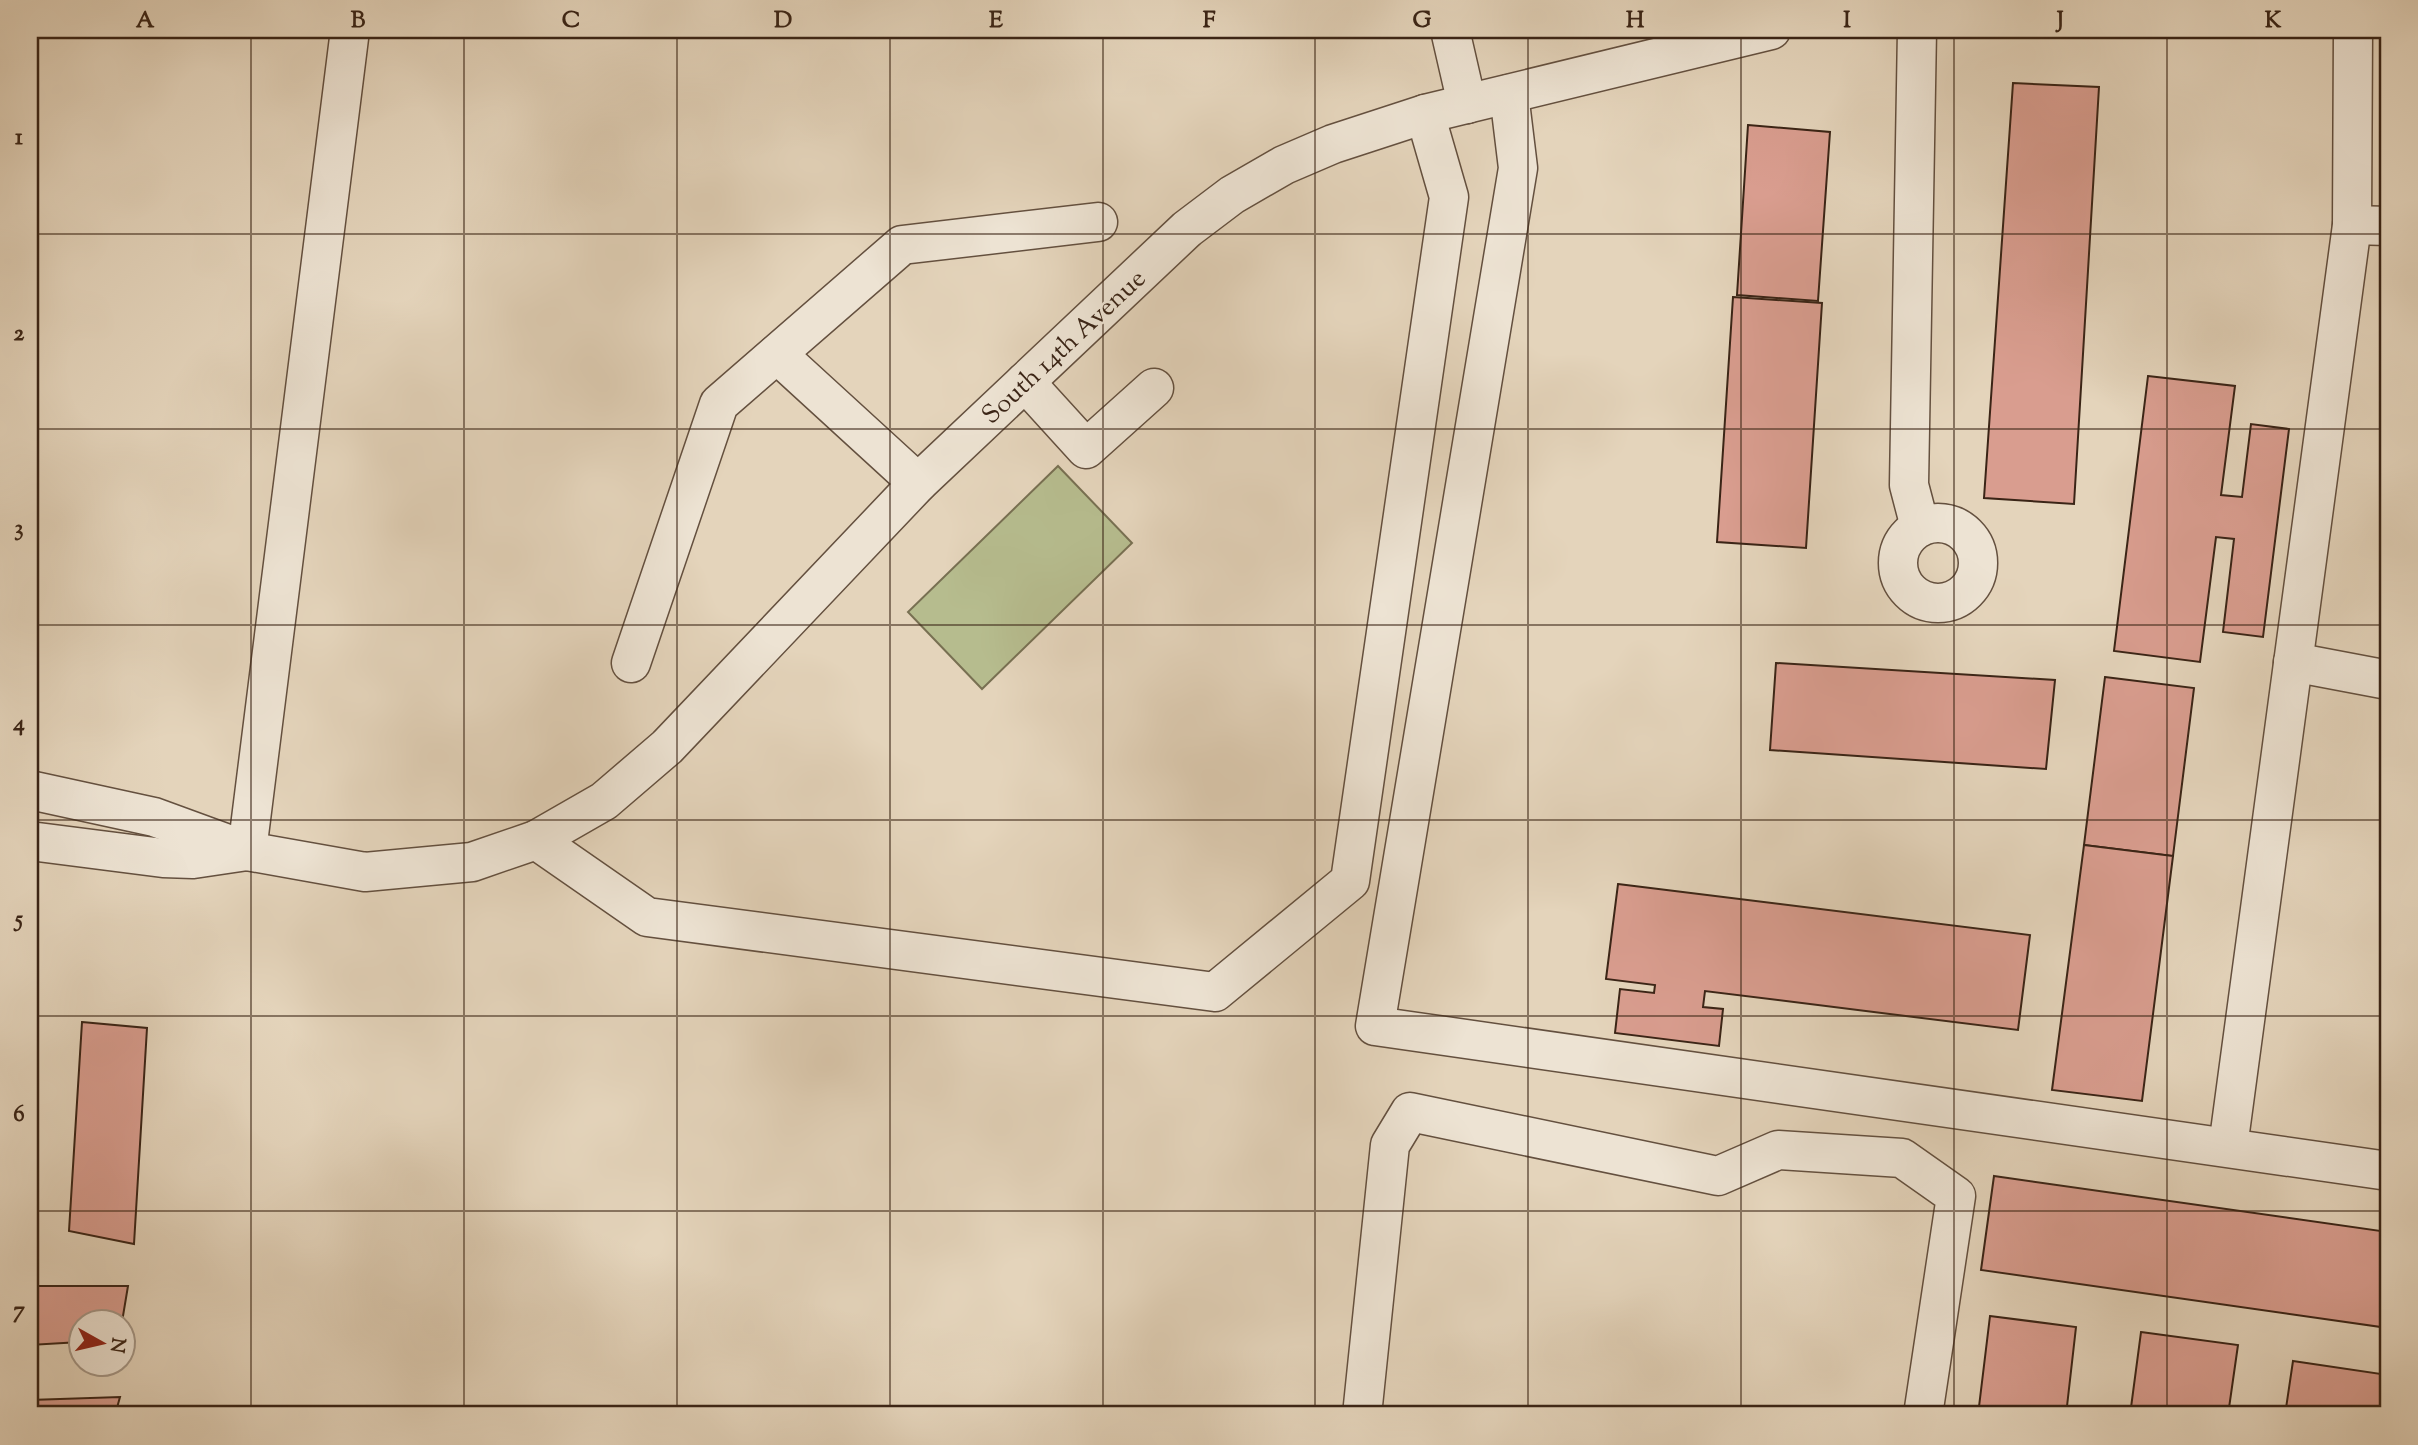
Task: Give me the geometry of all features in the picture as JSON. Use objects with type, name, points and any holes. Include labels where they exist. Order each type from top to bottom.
[{"type":"street","points":[[247,852],[350,30]]},
{"type":"street","points":[[1450,30],[1467,104]]},
{"type":"street","name":"South 14th Avenue","points":[[247,852],[365,872],[472,862],[536,840],[604,801],[667,747],[918,483],[1187,229],[1232,195],[1284,165],[1333,144],[1425,114],[1509,94],[1662,42],[1771,30]]},
{"type":"street","points":[[1917,30],[1909,485],[1920,527]]},
{"type":"street","points":[[2228,1147],[2293,662],[2370,225],[2353,30]]},
{"type":"street","points":[[1509,94],[1518,168],[1375,1026],[2388,1171]]},
{"type":"street","points":[[536,840],[647,917],[1215,992],[1350,881],[1449,197],[1425,114]]},
{"type":"street","points":[[631,663],[719,404],[902,244],[1098,222]]},
{"type":"street","points":[[777,354],[918,483]]},
{"type":"street","points":[[1025,382],[1086,449],[1154,388]]},
{"type":"street","points":[[2293,662],[2388,680]]},
{"type":"street","points":[[30,790],[154,817],[247,852]]},
{"type":"street","points":[[30,841],[163,858],[193,859],[247,852]]},
{"type":"street","points":[[1362,1415],[1390,1145],[1410,1112],[1718,1176],[1778,1150],[1902,1157],[1956,1196],[1923,1415]]},
{"type":"green space","points":[[1058,466],[1132,543],[982,689],[908,612]]},
{"type":"building","points":[[2013,83],[2099,87],[2074,504],[1984,498]]},
{"type":"building","points":[[1748,125],[1830,132],[1818,301],[1737,295]]},
{"type":"building","points":[[1733,297],[1822,303],[1806,548],[1717,542]]},
{"type":"building","points":[[2148,376],[2235,386],[2221,495],[2242,497],[2251,424],[2289,429],[2263,637],[2223,632],[2234,539],[2216,537],[2200,662],[2114,651]]},
{"type":"building","points":[[1776,663],[2055,680],[2046,769],[1770,750]]},
{"type":"building","points":[[2105,677],[2194,688],[2173,856],[2084,845]]},
{"type":"building","points":[[2084,845],[2173,856],[2142,1101],[2052,1090]]},
{"type":"building","points":[[1618,884],[2030,935],[2018,1030],[1705,991],[1703,1007],[1723,1009],[1719,1046],[1615,1033],[1620,989],[1654,993],[1655,985],[1606,979]]},
{"type":"building","points":[[82,1022],[147,1028],[134,1244],[69,1231]]},
{"type":"building","points":[[1994,1176],[2388,1232],[2388,1328],[1981,1270]]},
{"type":"building","points":[[30,1286],[128,1286],[124,1308],[66,1308],[66,1343],[30,1345]]},
{"type":"building","points":[[1990,1316],[2076,1327],[2066,1415],[1978,1415]]},
{"type":"building","points":[[2141,1332],[2238,1345],[2228,1415],[2130,1415]]},
{"type":"building","points":[[2293,1361],[2388,1375],[2385,1415],[2285,1415]]},
{"type":"building","points":[[120,1397],[115,1415],[30,1415],[30,1400]]}]
